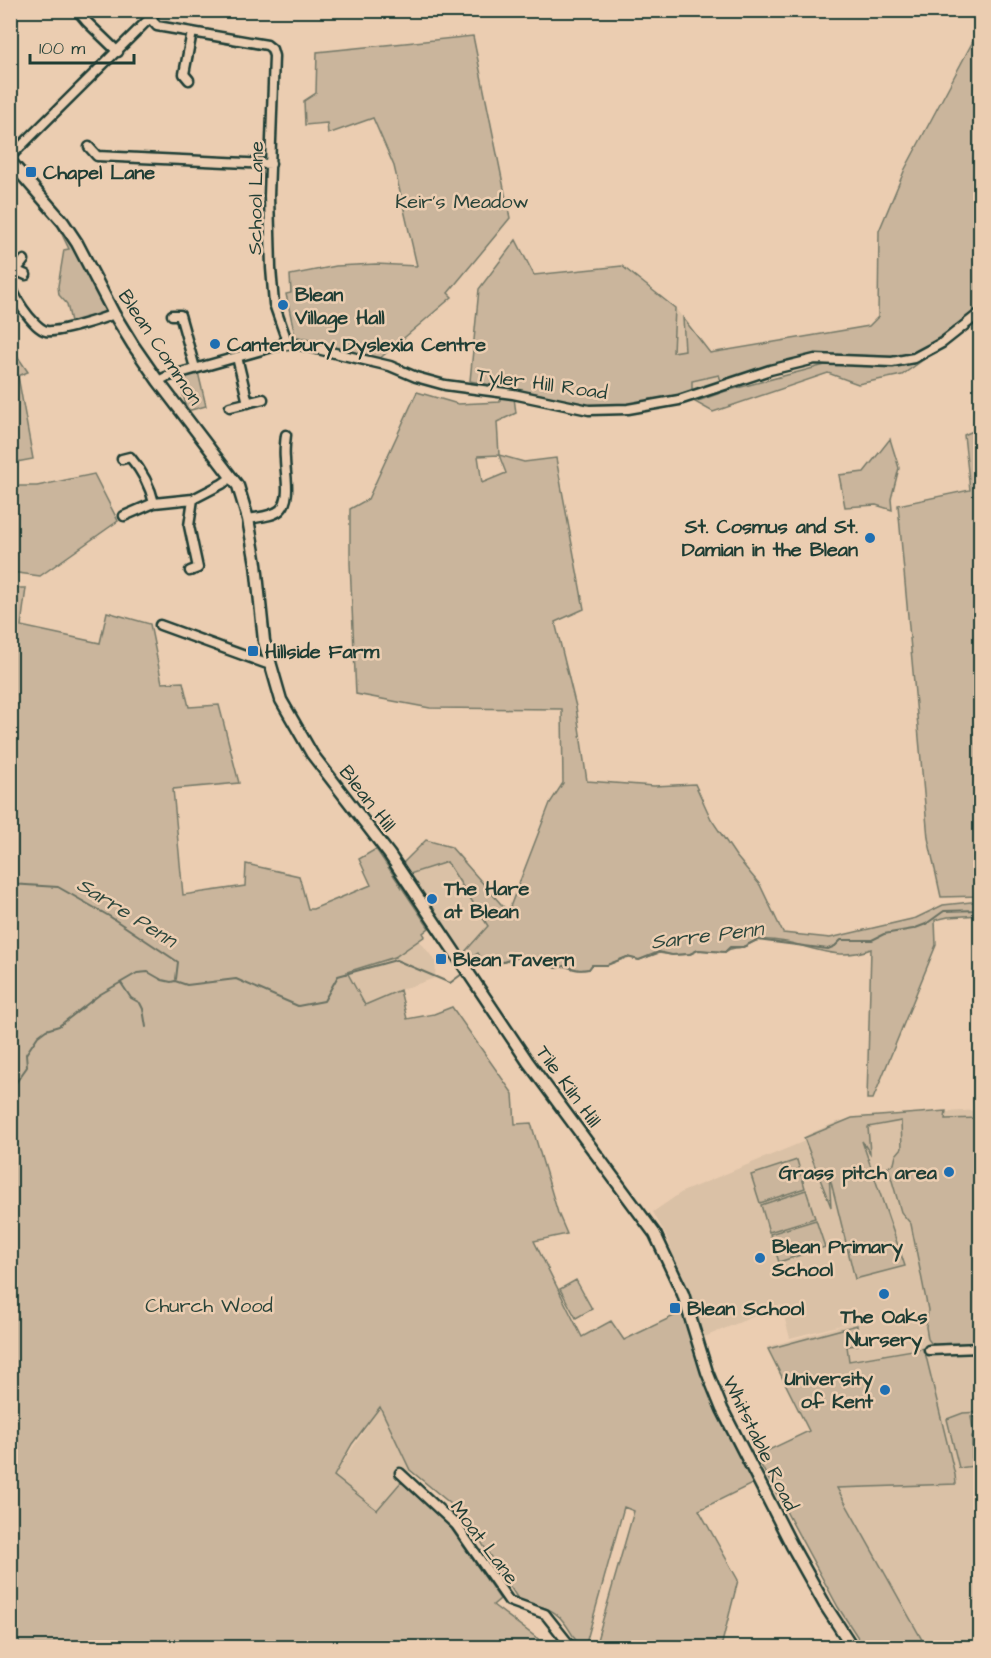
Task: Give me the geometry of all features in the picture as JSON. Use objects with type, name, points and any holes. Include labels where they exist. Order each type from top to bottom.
[{"type":"main road","name":"Blean Common","points":[[10,159],[50,205],[77,243],[114,314],[158,381],[232,477],[240,492],[248,519],[256,564]]},
{"type":"main road","name":"Blean Hill","points":[[256,564],[264,641],[281,700],[312,754],[389,854],[450,947]]},
{"type":"main road","name":"Tile Kiln Hill","points":[[450,947],[528,1062],[643,1216],[660,1244]]},
{"type":"main road","name":"Whitstable Road","points":[[660,1244],[683,1294],[707,1372],[722,1409],[796,1554],[825,1605],[854,1647]]},
{"type":"street","points":[[77,10],[118,52]]},
{"type":"street","points":[[10,159],[158,10]]},
{"type":"street","points":[[150,18],[157,26],[192,32],[184,74],[189,80]]},
{"type":"street","name":"School Lane","points":[[192,32],[267,45],[272,49],[274,56],[269,233],[273,298],[288,344]]},
{"type":"street","points":[[88,147],[97,156],[271,164]]},
{"type":"street","points":[[24,260],[11,280],[12,288],[35,325],[46,331],[114,314]]},
{"type":"street","points":[[16,271],[26,275]]},
{"type":"street","name":"Tyler Hill Road","points":[[158,381],[166,376],[195,368],[288,344],[296,344],[390,366],[416,377],[445,385],[513,393],[589,410],[628,410],[679,400],[770,370],[815,359],[892,362],[914,358],[942,343],[981,313]]},
{"type":"street","points":[[172,315],[180,315],[195,368]]},
{"type":"street","points":[[237,357],[248,403]]},
{"type":"street","points":[[230,407],[263,399]]},
{"type":"street","points":[[248,519],[274,514],[284,504],[287,478],[286,435]]},
{"type":"street","points":[[122,459],[130,457],[139,467],[151,490],[154,503]]},
{"type":"street","points":[[124,516],[154,503],[193,499],[232,477]]},
{"type":"street","points":[[190,571],[198,568],[189,526],[193,499]]},
{"type":"street","points":[[160,625],[270,664]]},
{"type":"street","points":[[930,1350],[981,1348]]},
{"type":"street","name":"Moat Lane","points":[[400,1473],[456,1524],[509,1601],[545,1614],[572,1647]]},
{"type":"shaded area","points":[[675,308],[683,318],[685,351],[673,352]]},
{"type":"shaded area","points":[[719,374],[722,384],[692,393],[691,381]]},
{"type":"shaded area","points":[[447,862],[488,926],[462,955],[410,874]]},
{"type":"shaded area","points":[[419,940],[436,962],[435,978],[400,990],[365,1006],[347,972],[395,957]]},
{"type":"shaded area","name":"University of Kent","points":[[980,1110],[980,1647],[926,1647],[837,1488],[767,1347],[865,1319],[790,1338],[781,1305],[702,1338],[667,1238],[653,1212],[682,1192],[805,1141],[804,1138],[809,1134],[837,1122],[874,1116]]},
{"type":"shaded area","points":[[380,1407],[410,1470],[377,1510],[334,1476]]},
{"type":"green space","points":[[980,28],[980,310],[926,346],[904,357],[844,355],[799,359],[722,384],[719,375],[692,381],[692,393],[641,404],[577,405],[544,395],[470,381],[479,289],[516,240],[534,275],[622,266],[675,308],[673,352],[685,350],[683,318],[710,353],[869,326],[878,317],[879,231],[905,169]]},
{"type":"green space","name":"Keir's Meadow","points":[[473,36],[510,218],[448,293],[452,297],[378,360],[295,336],[286,294],[291,293],[290,275],[336,266],[376,264],[417,266],[394,166],[373,118],[328,134],[327,123],[305,125],[304,101],[316,93],[317,52]]},
{"type":"green space","points":[[63,222],[114,314],[72,326],[67,304],[59,295],[58,286],[64,250],[69,249],[59,228]]},
{"type":"green space","points":[[11,347],[28,372],[18,376],[33,459],[11,463]]},
{"type":"green space","points":[[930,355],[902,375],[858,384],[828,373],[713,412],[695,402],[726,391],[825,365],[891,365]]},
{"type":"green space","points":[[198,372],[206,406],[187,411],[179,377]]},
{"type":"green space","points":[[417,392],[458,404],[500,402],[500,396],[514,398],[516,413],[497,422],[499,455],[524,462],[556,458],[584,609],[555,622],[576,707],[587,781],[654,786],[695,784],[711,819],[736,856],[760,885],[783,933],[830,938],[916,918],[943,905],[980,901],[980,915],[935,920],[936,945],[873,1099],[867,1099],[871,949],[842,954],[788,942],[759,940],[725,952],[698,950],[690,954],[659,953],[639,960],[627,957],[607,965],[592,965],[589,969],[582,970],[528,963],[519,957],[486,968],[478,953],[466,961],[462,955],[488,926],[447,862],[410,874],[402,864],[426,840],[451,847],[508,912],[550,803],[563,783],[562,709],[430,708],[356,694],[350,509],[368,499]],"holes":[[[499,455],[506,473],[482,483],[478,456]]]},
{"type":"green space","points":[[980,428],[980,896],[941,897],[928,838],[898,505],[970,490],[964,435]]},
{"type":"green space","points":[[890,439],[899,468],[891,499],[892,510],[876,505],[845,507],[839,475],[864,472]]},
{"type":"green space","points":[[94,474],[118,521],[40,576],[11,572],[11,486],[37,486]]},
{"type":"green space","name":"Church Wood","points":[[11,588],[26,588],[21,626],[100,643],[107,612],[150,624],[162,683],[183,682],[189,707],[219,705],[239,783],[173,789],[183,895],[245,886],[246,864],[299,876],[308,909],[313,909],[371,885],[359,859],[376,849],[429,928],[423,933],[425,936],[395,957],[347,972],[365,1005],[400,990],[407,1019],[434,1014],[452,1007],[513,1094],[515,1124],[531,1123],[558,1213],[567,1234],[534,1241],[582,1337],[611,1321],[624,1340],[682,1312],[698,1361],[754,1483],[699,1510],[738,1580],[721,1647],[595,1647],[634,1511],[624,1507],[585,1647],[580,1647],[563,1620],[551,1610],[520,1602],[463,1514],[410,1470],[380,1407],[352,1444],[334,1476],[377,1510],[401,1482],[444,1518],[500,1599],[493,1605],[549,1647],[11,1648]]},
{"type":"green space","points":[[946,1111],[945,1119],[980,1118],[980,1345],[938,1346],[928,1339],[926,1327],[928,1310],[911,1224],[901,1212],[888,1167],[894,1164],[896,1155],[902,1148],[901,1121],[868,1127],[870,1153],[862,1141],[905,1266],[855,1279],[829,1174],[831,1207],[804,1138],[852,1118]]},
{"type":"green space","points":[[797,1160],[805,1188],[760,1203],[751,1175]]},
{"type":"green space","points":[[806,1190],[815,1218],[769,1232],[761,1205]]},
{"type":"green space","points":[[816,1220],[825,1247],[779,1262],[770,1234]]},
{"type":"green space","points":[[576,1280],[592,1309],[576,1318],[560,1289]]},
{"type":"green space","points":[[857,1325],[858,1345],[847,1346],[849,1361],[924,1348],[955,1475],[956,1484],[837,1488],[926,1647],[864,1647],[838,1607],[756,1456],[809,1431],[768,1349]]},
{"type":"green space","points":[[980,1412],[980,1417],[971,1417],[974,1434],[972,1436],[972,1458],[980,1466],[980,1478],[974,1466],[959,1468],[947,1419],[963,1413]]},
{"type":"waterway","name":"Sarre Penn","points":[[10,884],[58,887],[109,916],[178,962],[176,979]]},
{"type":"waterway","name":"Sarre Penn","points":[[472,965],[486,958],[503,962],[519,957],[528,963],[585,970],[592,965],[607,965],[627,957],[639,960],[659,952],[672,955],[690,954],[698,950],[725,952],[730,947],[743,947],[757,940],[828,949],[841,940],[872,940],[884,934],[913,929],[926,924],[944,911],[980,910]]},
{"type":"waterway","name":"Sarre Penn","points":[[10,1088],[27,1067],[26,1054],[38,1036],[46,1030],[59,1026],[99,995],[137,973],[148,972],[162,980],[187,985],[236,979],[298,1006],[324,1001],[338,976],[396,960],[450,983],[462,974]]},
{"type":"waterway","points":[[121,983],[131,998],[140,1003],[146,1027]]},
{"type":"place","name":"Chapel Lane","points":[[31,172]]},
{"type":"place","name":"Blean Village Hall","points":[[283,305]]},
{"type":"place","name":"Canterbury Dyslexia Centre","points":[[215,344]]},
{"type":"place","name":"St. Cosmus and St. Damian in the Blean","points":[[870,538]]},
{"type":"place","name":"Hillside Farm","points":[[253,651]]},
{"type":"place","name":"The Hare at Blean","points":[[432,899]]},
{"type":"place","name":"Blean Tavern","points":[[441,959]]},
{"type":"place","name":"Grass pitch area","points":[[949,1172]]},
{"type":"place","name":"Blean Primary School","points":[[760,1258]]},
{"type":"place","name":"The Oaks Nursery","points":[[884,1294]]},
{"type":"place","name":"Blean School","points":[[675,1308]]},
{"type":"place","name":"University of Kent","points":[[885,1390]]}]
